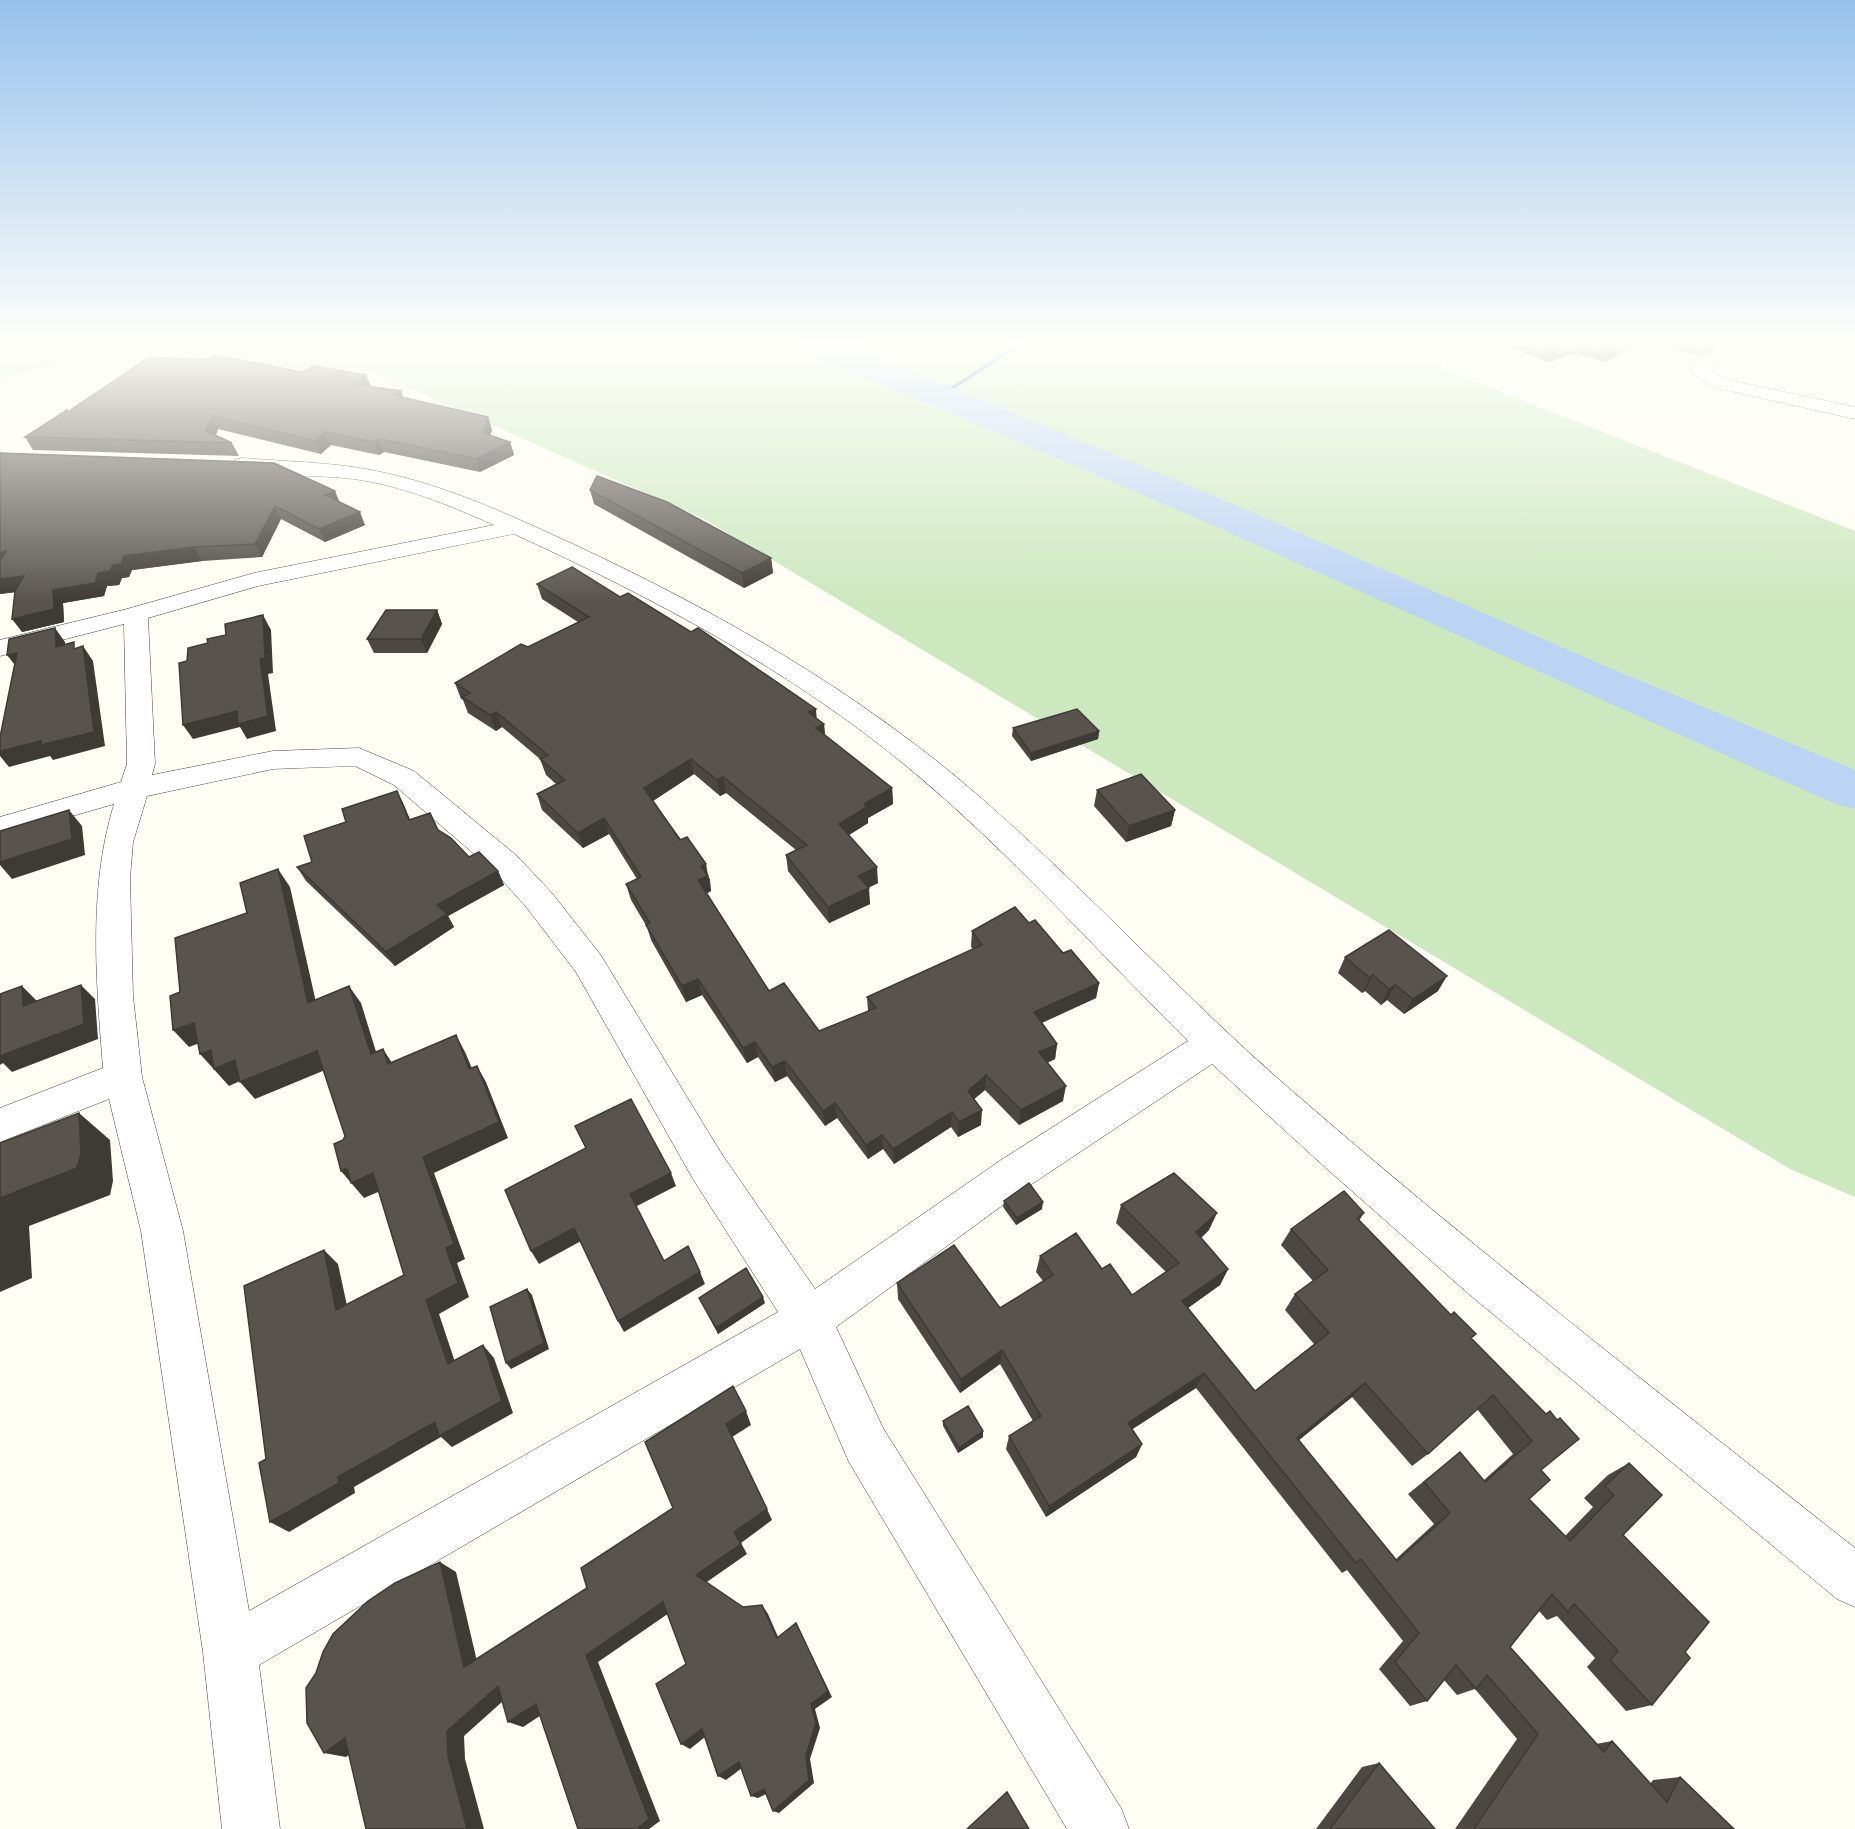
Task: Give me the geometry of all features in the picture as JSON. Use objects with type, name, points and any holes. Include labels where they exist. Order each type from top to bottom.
[{"type":"street","points":[[209,462],[370,475],[428,491],[517,527],[612,570],[803,676],[881,733],[963,798],[1052,881],[1213,1044],[1332,1150],[1534,1319],[1855,1581]]},
{"type":"street","points":[[0,648],[136,614],[254,580],[517,527]]},
{"type":"street","points":[[136,614],[141,764],[136,788],[118,842],[114,878],[115,996],[123,1077],[162,1231],[206,1515],[230,1652],[251,1829]]},
{"type":"street","points":[[0,827],[136,788],[273,760],[359,757],[404,778],[506,864],[539,900],[588,963],[706,1166],[809,1319],[866,1445],[1100,1829]]},
{"type":"street","points":[[230,1652],[809,1319],[1015,1173],[1213,1044]]},
{"type":"street","points":[[0,1125],[123,1077]]},
{"type":"green space","points":[[507,431],[1601,431],[1855,531],[1855,1197],[1790,1169],[704,519]]},
{"type":"building","points":[[34,431],[207,431],[232,443],[25,437]]},
{"type":"building","points":[[275,431],[484,431],[510,442],[476,459],[379,439],[374,442],[325,432],[315,441]]},
{"type":"building","points":[[0,453],[274,463],[335,491],[325,495],[360,512],[319,529],[275,506],[255,544],[194,547],[124,556],[121,564],[113,565],[110,571],[98,573],[95,583],[53,590],[54,609],[12,619],[15,591],[24,576],[0,579],[0,560],[6,551],[0,553]]},
{"type":"building","points":[[597,476],[667,502],[771,558],[742,573],[590,490]]},
{"type":"building","points":[[572,567],[620,597],[628,593],[691,632],[698,628],[816,709],[808,712],[824,724],[816,728],[892,788],[864,804],[867,807],[839,824],[877,867],[858,876],[869,888],[828,907],[786,855],[807,845],[723,777],[717,780],[691,759],[644,788],[680,840],[687,837],[706,864],[701,866],[708,876],[698,880],[769,991],[784,983],[819,1031],[876,1008],[867,997],[982,945],[972,931],[1015,907],[1029,923],[1035,920],[1063,953],[1071,950],[1099,983],[1034,1012],[1057,1044],[1039,1052],[1066,1086],[1021,1110],[986,1075],[968,1091],[982,1110],[959,1122],[952,1112],[893,1149],[882,1135],[866,1145],[835,1103],[823,1111],[785,1061],[772,1067],[755,1042],[743,1048],[698,979],[682,986],[646,925],[650,923],[626,884],[641,877],[604,818],[578,833],[537,794],[565,780],[540,759],[548,755],[496,712],[490,715],[462,697],[470,693],[455,683],[521,644],[528,647],[589,617],[537,584]]},
{"type":"building","points":[[386,610],[437,610],[421,639],[367,639]]},
{"type":"building","points":[[263,615],[265,658],[260,659],[268,716],[238,724],[237,711],[183,725],[179,663],[187,661],[188,648],[208,643],[207,639],[226,635],[225,624]]},
{"type":"building","points":[[55,628],[56,647],[74,642],[74,649],[83,646],[94,732],[41,745],[41,741],[0,751],[0,737],[17,653],[7,655],[9,639]]},
{"type":"building","points":[[1077,709],[1099,731],[1031,753],[1013,728]]},
{"type":"building","points":[[1141,774],[1175,810],[1129,826],[1097,790]]},
{"type":"building","points":[[397,791],[409,820],[430,813],[438,830],[451,838],[469,857],[479,852],[498,871],[437,905],[447,914],[386,952],[297,867],[312,862],[304,836],[346,822],[342,809]]},
{"type":"building","points":[[69,810],[72,839],[0,862],[0,831]]},
{"type":"building","points":[[278,869],[308,1003],[349,986],[371,1054],[383,1049],[388,1064],[456,1035],[469,1069],[477,1066],[499,1122],[423,1157],[454,1244],[446,1248],[458,1283],[426,1300],[448,1364],[483,1345],[502,1401],[439,1436],[435,1422],[338,1477],[339,1483],[270,1522],[259,1463],[266,1459],[244,1286],[324,1250],[336,1310],[404,1275],[373,1173],[351,1183],[347,1168],[341,1171],[334,1144],[343,1140],[345,1136],[317,1051],[240,1082],[235,1060],[214,1069],[211,1050],[200,1054],[194,1023],[173,1030],[170,996],[180,992],[175,938],[247,913],[240,883]]},
{"type":"building","points":[[1389,930],[1447,976],[1413,999],[1395,985],[1389,989],[1373,975],[1370,978],[1345,957]]},
{"type":"building","points":[[81,985],[84,1024],[0,1056],[0,994],[22,986],[23,1006]]},
{"type":"building","points":[[631,1099],[671,1173],[630,1194],[664,1261],[688,1246],[700,1272],[618,1321],[574,1228],[531,1251],[505,1190],[586,1148],[575,1126]]},
{"type":"building","points":[[79,1113],[81,1154],[77,1168],[0,1198],[0,1143]]},
{"type":"building","points":[[1174,1173],[1217,1213],[1196,1232],[1228,1269],[1182,1301],[1255,1391],[1329,1333],[1295,1294],[1328,1270],[1291,1229],[1344,1191],[1364,1213],[1357,1218],[1451,1315],[1454,1312],[1476,1334],[1471,1338],[1546,1414],[1550,1411],[1557,1420],[1560,1418],[1579,1439],[1541,1470],[1550,1480],[1529,1499],[1570,1541],[1614,1495],[1605,1486],[1629,1463],[1662,1495],[1623,1535],[1709,1622],[1685,1652],[1690,1658],[1652,1705],[1610,1660],[1618,1651],[1574,1604],[1568,1612],[1552,1594],[1510,1647],[1604,1752],[1612,1741],[1667,1802],[1680,1777],[1734,1829],[1474,1829],[1538,1734],[1487,1675],[1476,1689],[1456,1665],[1427,1701],[1395,1662],[1419,1633],[1361,1559],[1356,1563],[1204,1373],[1128,1423],[1142,1444],[1049,1506],[1009,1436],[1041,1416],[1002,1350],[961,1379],[897,1283],[954,1245],[1000,1308],[1053,1275],[1040,1256],[1076,1233],[1102,1269],[1110,1264],[1132,1295],[1179,1263],[1121,1205]],"holes":[[[1365,1383],[1428,1454],[1493,1395],[1532,1441],[1485,1482],[1460,1452],[1424,1482],[1450,1513],[1397,1561],[1297,1438]]]},
{"type":"building","points":[[1029,1183],[1043,1202],[1017,1218],[1004,1201]]},
{"type":"building","points":[[746,1268],[763,1297],[716,1328],[699,1298]]},
{"type":"building","points":[[527,1289],[544,1343],[506,1363],[490,1307]]},
{"type":"building","points":[[733,1386],[746,1411],[726,1424],[767,1509],[734,1532],[741,1544],[696,1575],[743,1607],[762,1605],[777,1638],[796,1623],[828,1691],[811,1704],[816,1723],[806,1755],[809,1780],[773,1811],[764,1789],[751,1796],[739,1762],[718,1776],[702,1729],[681,1744],[656,1684],[686,1664],[663,1602],[586,1655],[649,1819],[637,1829],[578,1829],[536,1704],[508,1722],[498,1686],[447,1731],[448,1756],[467,1829],[366,1829],[345,1738],[324,1753],[307,1723],[306,1688],[316,1673],[323,1652],[333,1634],[368,1601],[395,1583],[440,1562],[464,1667],[587,1588],[581,1568],[673,1508],[645,1442]]},
{"type":"building","points":[[968,1406],[983,1431],[959,1448],[943,1421]]},
{"type":"building","points":[[1379,1763],[1435,1829],[1330,1829]]},
{"type":"building","points":[[1007,1792],[1029,1829],[967,1829]]},
{"type":"waterway","points":[[1029,431],[1855,791]]}]
